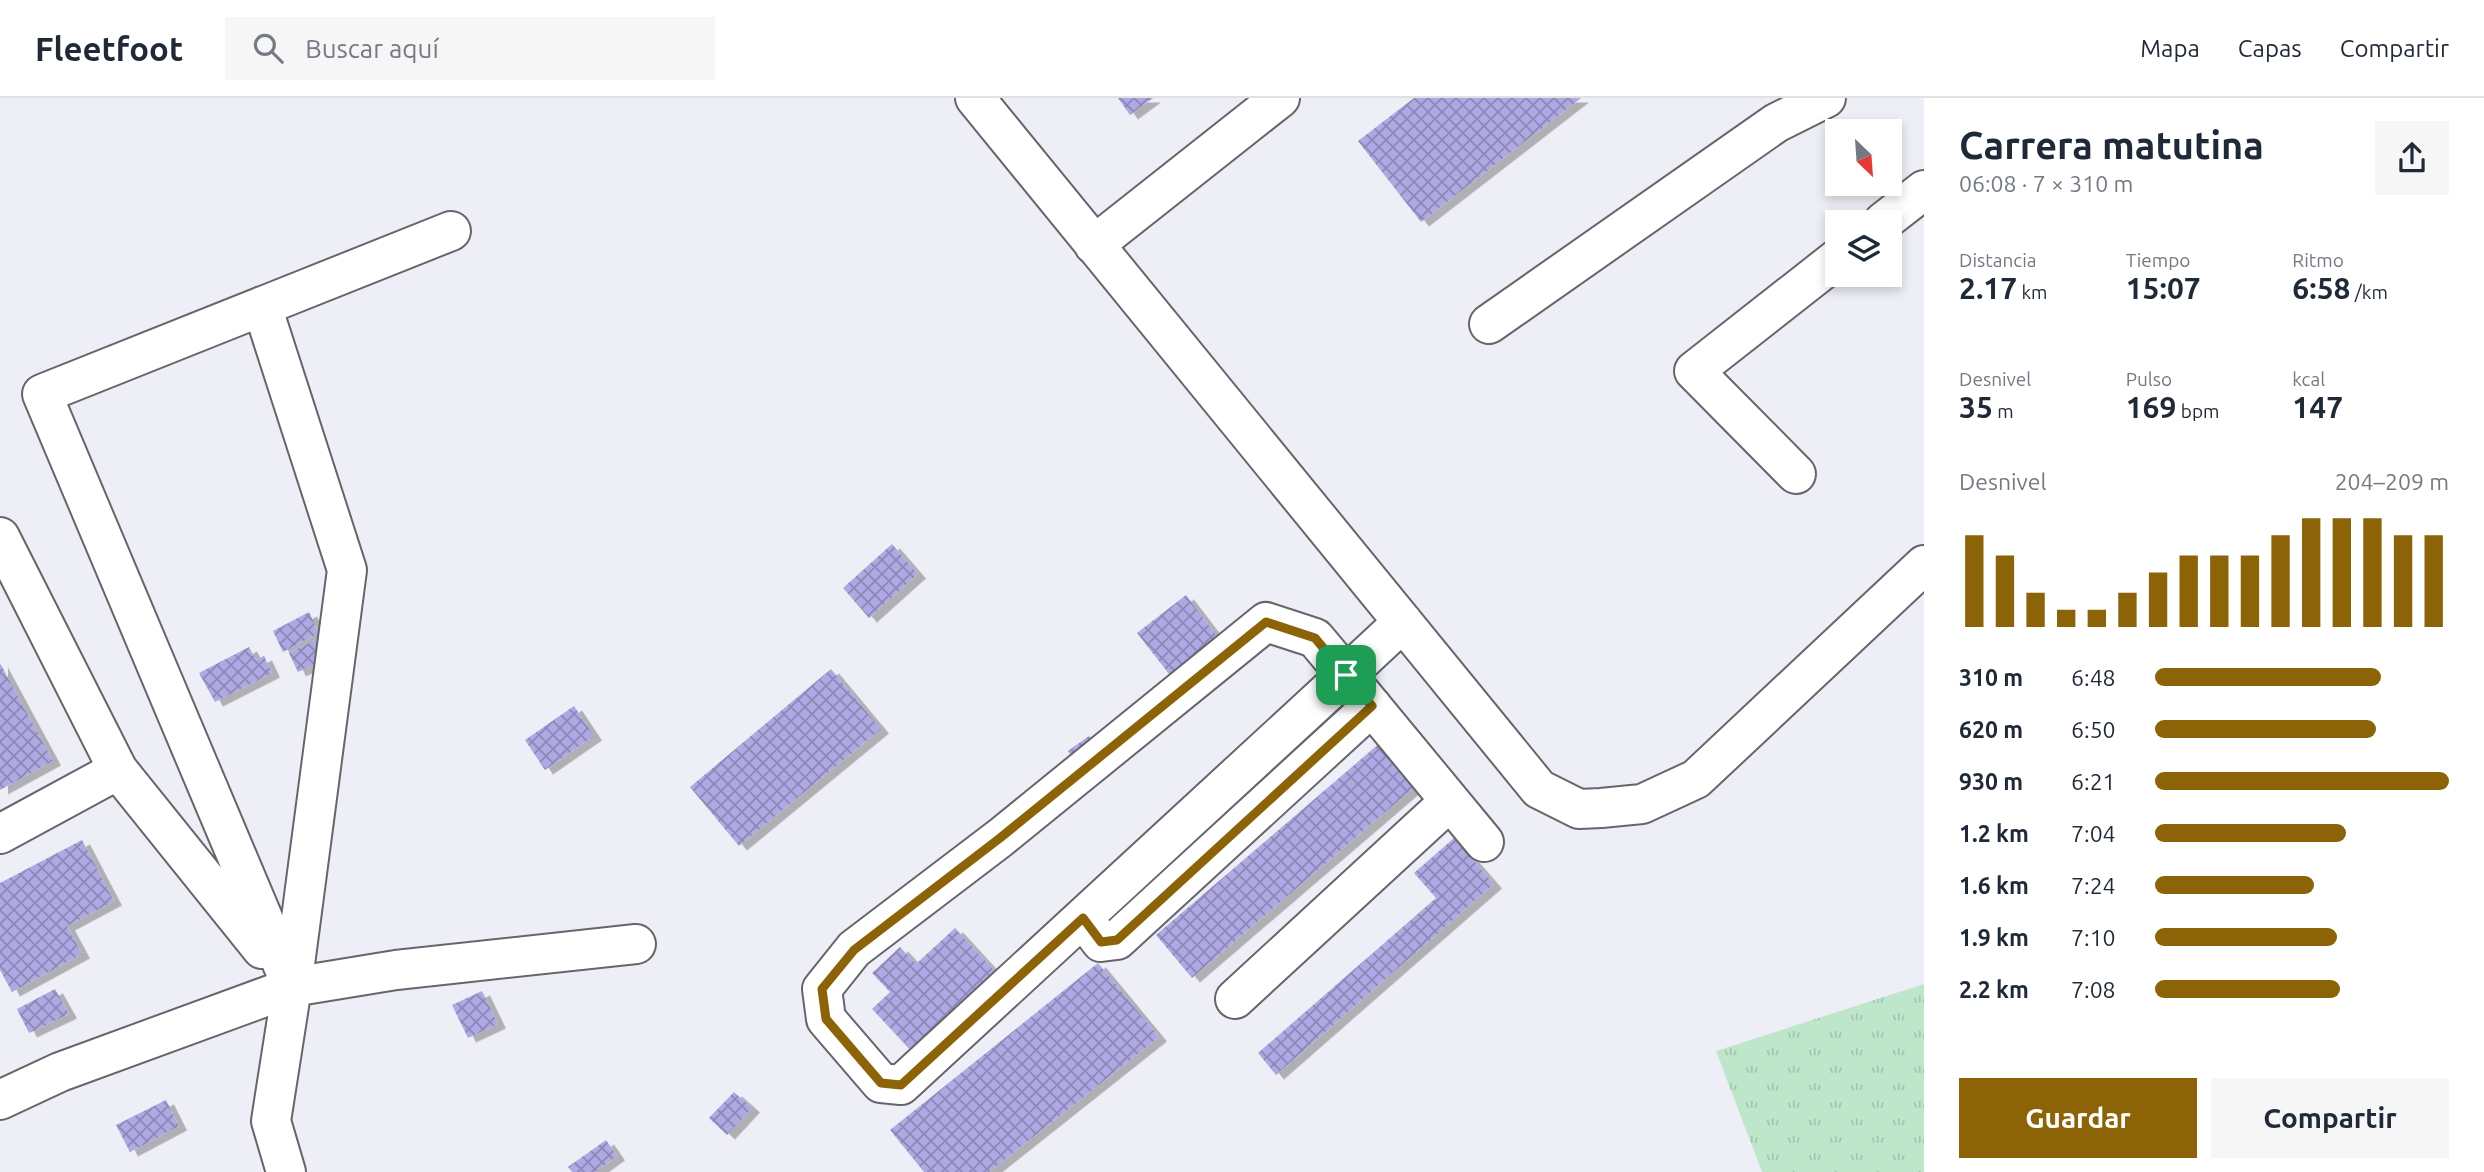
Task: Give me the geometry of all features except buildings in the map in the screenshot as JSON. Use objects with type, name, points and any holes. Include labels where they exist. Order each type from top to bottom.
[{"type":"street","points":[[975,98],[1539,789],[1579,809],[1642,804],[1696,779],[1924,565]]},
{"type":"street","points":[[1094,244],[1280,98]]},
{"type":"street","points":[[1489,324],[1776,123],[1826,98]]},
{"type":"street","points":[[1899,210],[1924,190]]},
{"type":"street","points":[[292,987],[42,394],[451,231]]},
{"type":"street","points":[[1796,474],[1694,371],[1825,268]]},
{"type":"street","points":[[262,306],[347,570],[292,987],[271,1121],[286,1172]]},
{"type":"street","points":[[0,537],[118,770],[292,987]]},
{"type":"street","points":[[1403,622],[1346,675],[1083,918],[901,1085],[881,1083],[826,1019],[822,989],[854,950],[1000,838],[1266,622],[1315,638],[1346,675],[1372,706],[1484,842]]},
{"type":"street","points":[[1083,918],[1101,942],[1117,940],[1372,706]]},
{"type":"street","points":[[0,834],[118,770]]},
{"type":"street","points":[[1235,999],[1450,801]]},
{"type":"street","points":[[0,1100],[60,1072],[292,987],[396,970],[636,944]]},
{"type":"green space","points":[[1924,984],[1924,1172],[1762,1172],[1716,1051]]},
{"type":"route","points":[[1266,622],[1315,638],[1346,675],[1372,706],[1117,940],[1101,942],[1083,918],[901,1085],[881,1083],[826,1019],[822,989],[854,950],[1000,838],[1266,622]]}]
